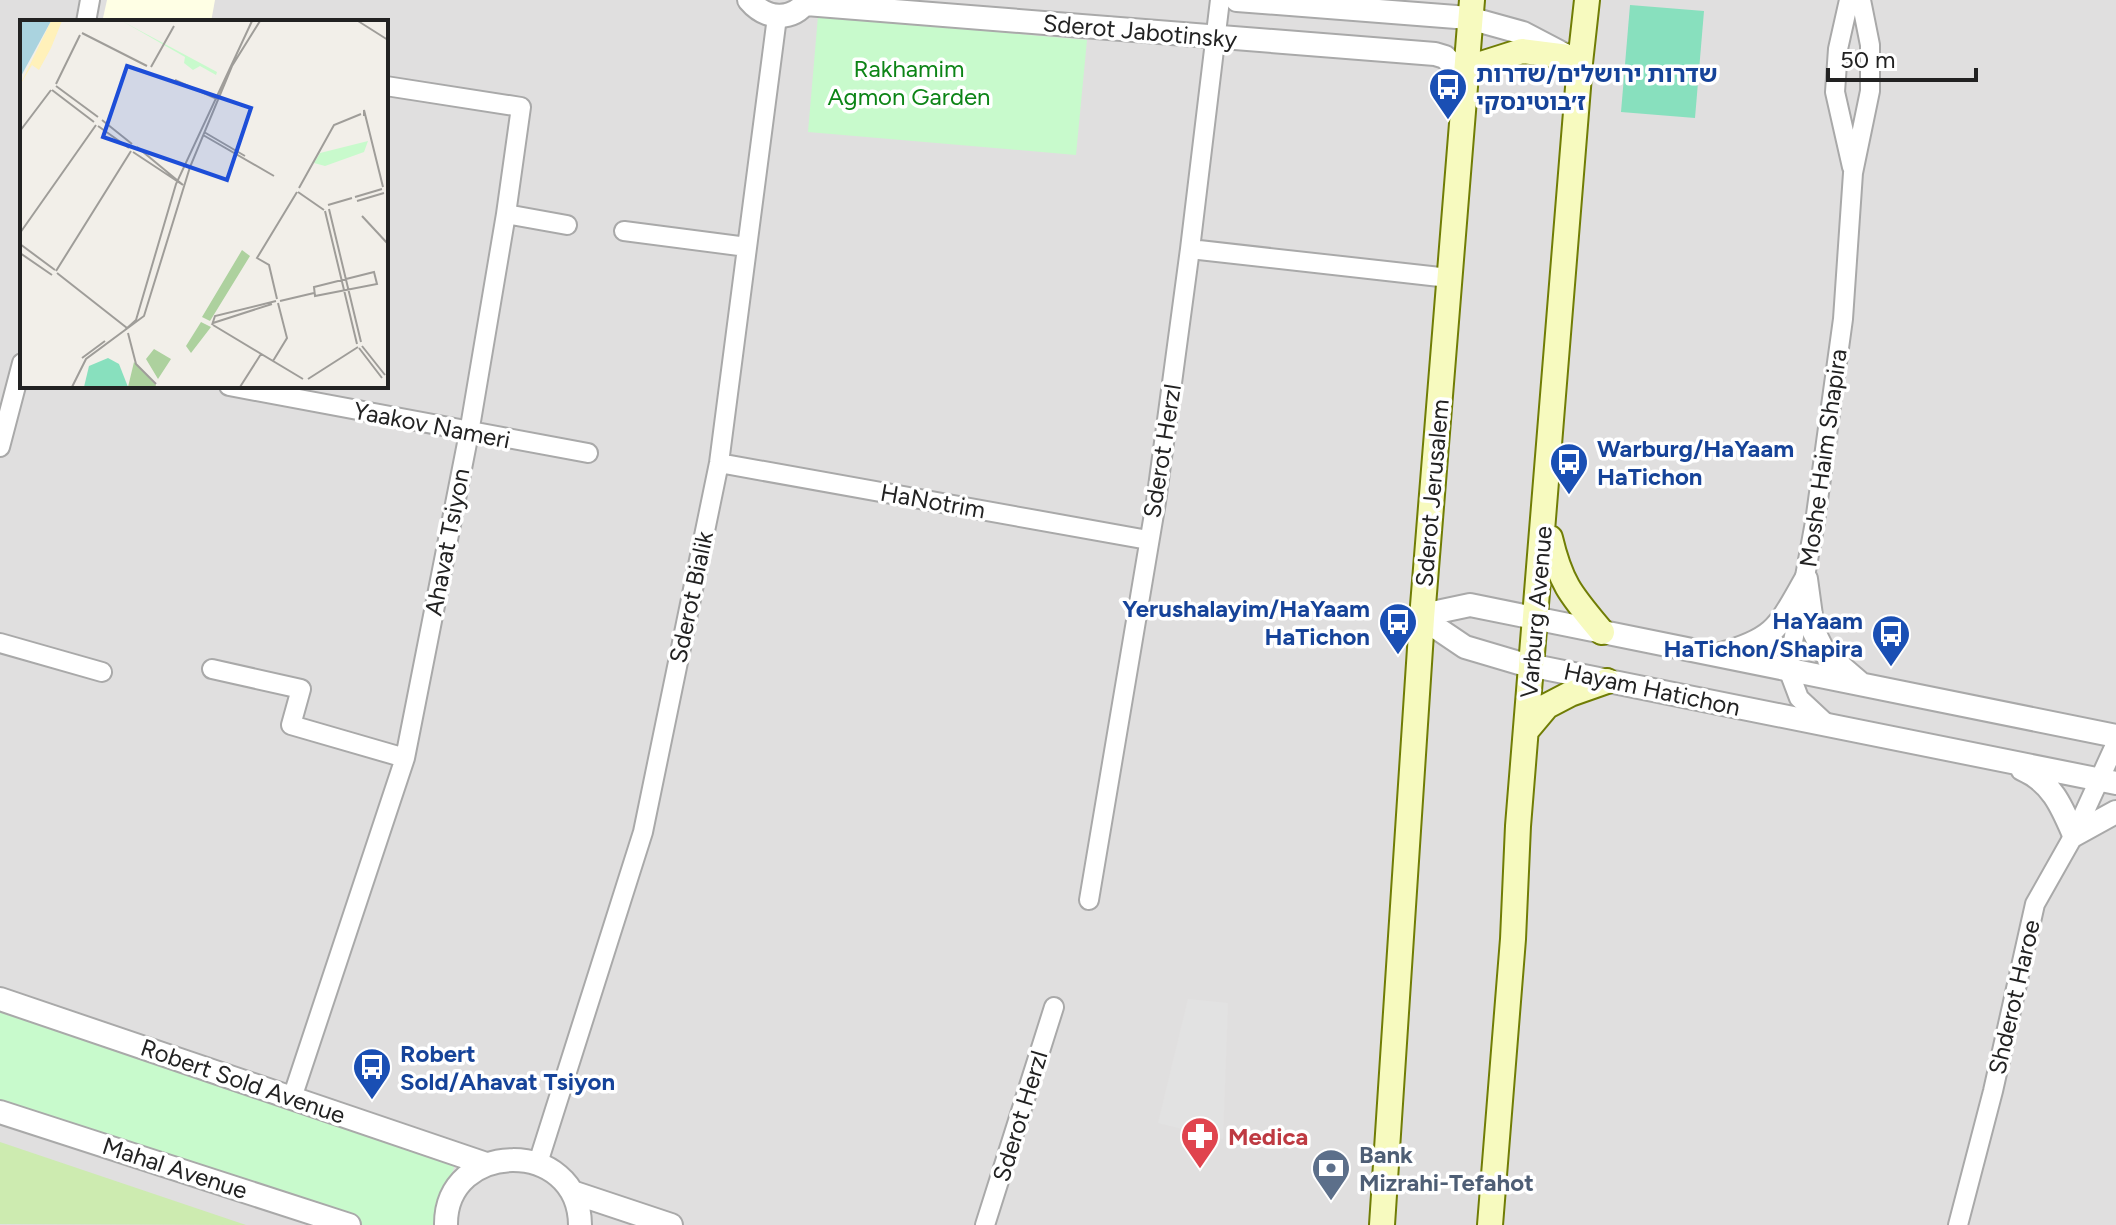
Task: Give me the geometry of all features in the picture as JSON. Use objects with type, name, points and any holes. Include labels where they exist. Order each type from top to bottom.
[{"type":"main road","name":"Varburg Avenue","points":[[1490,1225],[1513,939],[1518,826],[1545,511],[1574,60],[1587,0]]},
{"type":"main road","name":"Sderot Jerusalem","points":[[1382,1225],[1422,618],[1465,77],[1466,6]]},
{"type":"main road","points":[[1465,77],[1481,64],[1514,53],[1574,60]]},
{"type":"main road","points":[[1545,511],[1557,566],[1569,592],[1602,632]]},
{"type":"main road","points":[[1526,731],[1547,706],[1607,681]]},
{"type":"street","points":[[86,20],[90,0]]},
{"type":"street","points":[[746,0],[766,15],[777,17],[798,11],[807,2]]},
{"type":"street","name":"Sderot Herzl","points":[[1089,900],[1156,502],[1220,0]]},
{"type":"street","name":"Sderot Jabotinsky","points":[[1237,0],[1427,13],[1466,6],[1574,60]]},
{"type":"street","name":"Moshe Haim Shapira","points":[[1849,0],[1838,49],[1835,92],[1853,173]]},
{"type":"street","name":"Moshe Haim Shapira","points":[[1788,669],[1806,579],[1843,319],[1853,173],[1870,91],[1870,45],[1861,0]]},
{"type":"street","name":"Sderot Jabotinsky","points":[[807,2],[1435,54],[1445,57],[1465,77]]},
{"type":"street","name":"Sderot Bialik","points":[[538,1163],[643,832],[719,463],[777,17]]},
{"type":"street","points":[[1838,49],[1846,39],[1854,37],[1865,39],[1870,45]]},
{"type":"street","name":"Ahavat Tsiyon","points":[[292,1098],[405,758],[469,433],[521,107],[388,86]]},
{"type":"street","points":[[1835,92],[1852,101],[1870,91]]},
{"type":"street","points":[[506,214],[567,225]]},
{"type":"street","points":[[624,231],[747,247]]},
{"type":"street","points":[[1190,249],[1449,278]]},
{"type":"street","points":[[0,447],[20,371]]},
{"type":"street","name":"Yaakov Nameri","points":[[239,388],[588,453]]},
{"type":"street","name":"HaNotrim","points":[[719,463],[1148,540]]},
{"type":"street","points":[[1717,655],[1751,645],[1779,626],[1806,579]]},
{"type":"street","points":[[1806,579],[1813,630],[1824,652],[1862,684]]},
{"type":"street","name":"Hayam Hatichon","points":[[1422,618],[1470,605],[2116,736]]},
{"type":"street","name":"Hayam Hatichon","points":[[1422,618],[1465,647],[1533,664],[2108,781]]},
{"type":"street","points":[[0,643],[102,672]]},
{"type":"street","points":[[212,669],[301,689],[291,725],[405,758]]},
{"type":"street","points":[[1788,669],[1799,698],[1829,726]]},
{"type":"street","name":"Shderot Haroe","points":[[1958,1225],[1993,1091],[2035,904],[2108,781],[2116,743]]},
{"type":"street","points":[[2002,760],[2033,774],[2050,788],[2074,835],[2116,812]]},
{"type":"street","name":"Robert Sold Avenue","points":[[0,999],[486,1164]]},
{"type":"street","name":"Sderot Herzl","points":[[985,1225],[1054,1007]]},
{"type":"street","name":"Mahal Avenue","points":[[0,1112],[349,1225]]},
{"type":"street","points":[[446,1225],[453,1194],[467,1177],[486,1164],[511,1159],[538,1163],[557,1175],[572,1192],[580,1214],[580,1225]]},
{"type":"street","points":[[572,1192],[671,1225]]},
{"type":"shaded area","points":[[0,0],[2116,0],[2116,1225],[0,1225]]},
{"type":"shaded area","points":[[107,0],[215,0],[211,20],[103,18]]},
{"type":"shaded area","points":[[1188,999],[1228,1003],[1223,1139],[1158,1123]]},
{"type":"green space","points":[[1630,5],[1704,11],[1695,118],[1621,112]]},
{"type":"green space","name":"Rakhamim Agmon Garden","points":[[818,16],[1087,40],[1076,155],[808,132]]},
{"type":"green space","points":[[0,1005],[456,1161],[436,1225],[354,1225],[0,1107]]},
{"type":"green space","points":[[0,1142],[246,1225],[0,1224]]},
{"type":"place","name":"שדרות ירושלים/שדרות ז׳בוטינסקי","points":[[1448,121]]},
{"type":"place","name":"Warburg/HaYaam HaTichon","points":[[1569,496]]},
{"type":"place","name":"Yerushalayim/HaYaam HaTichon","points":[[1398,656]]},
{"type":"place","name":"HaYaam HaTichon/Shapira","points":[[1891,668]]},
{"type":"place","name":"Robert Sold/Ahavat Tsiyon","points":[[372,1101]]},
{"type":"place","name":"Medica","points":[[1200,1170]]},
{"type":"place","name":"Bank Mizrahi-Tefahot","points":[[1331,1202]]}]
